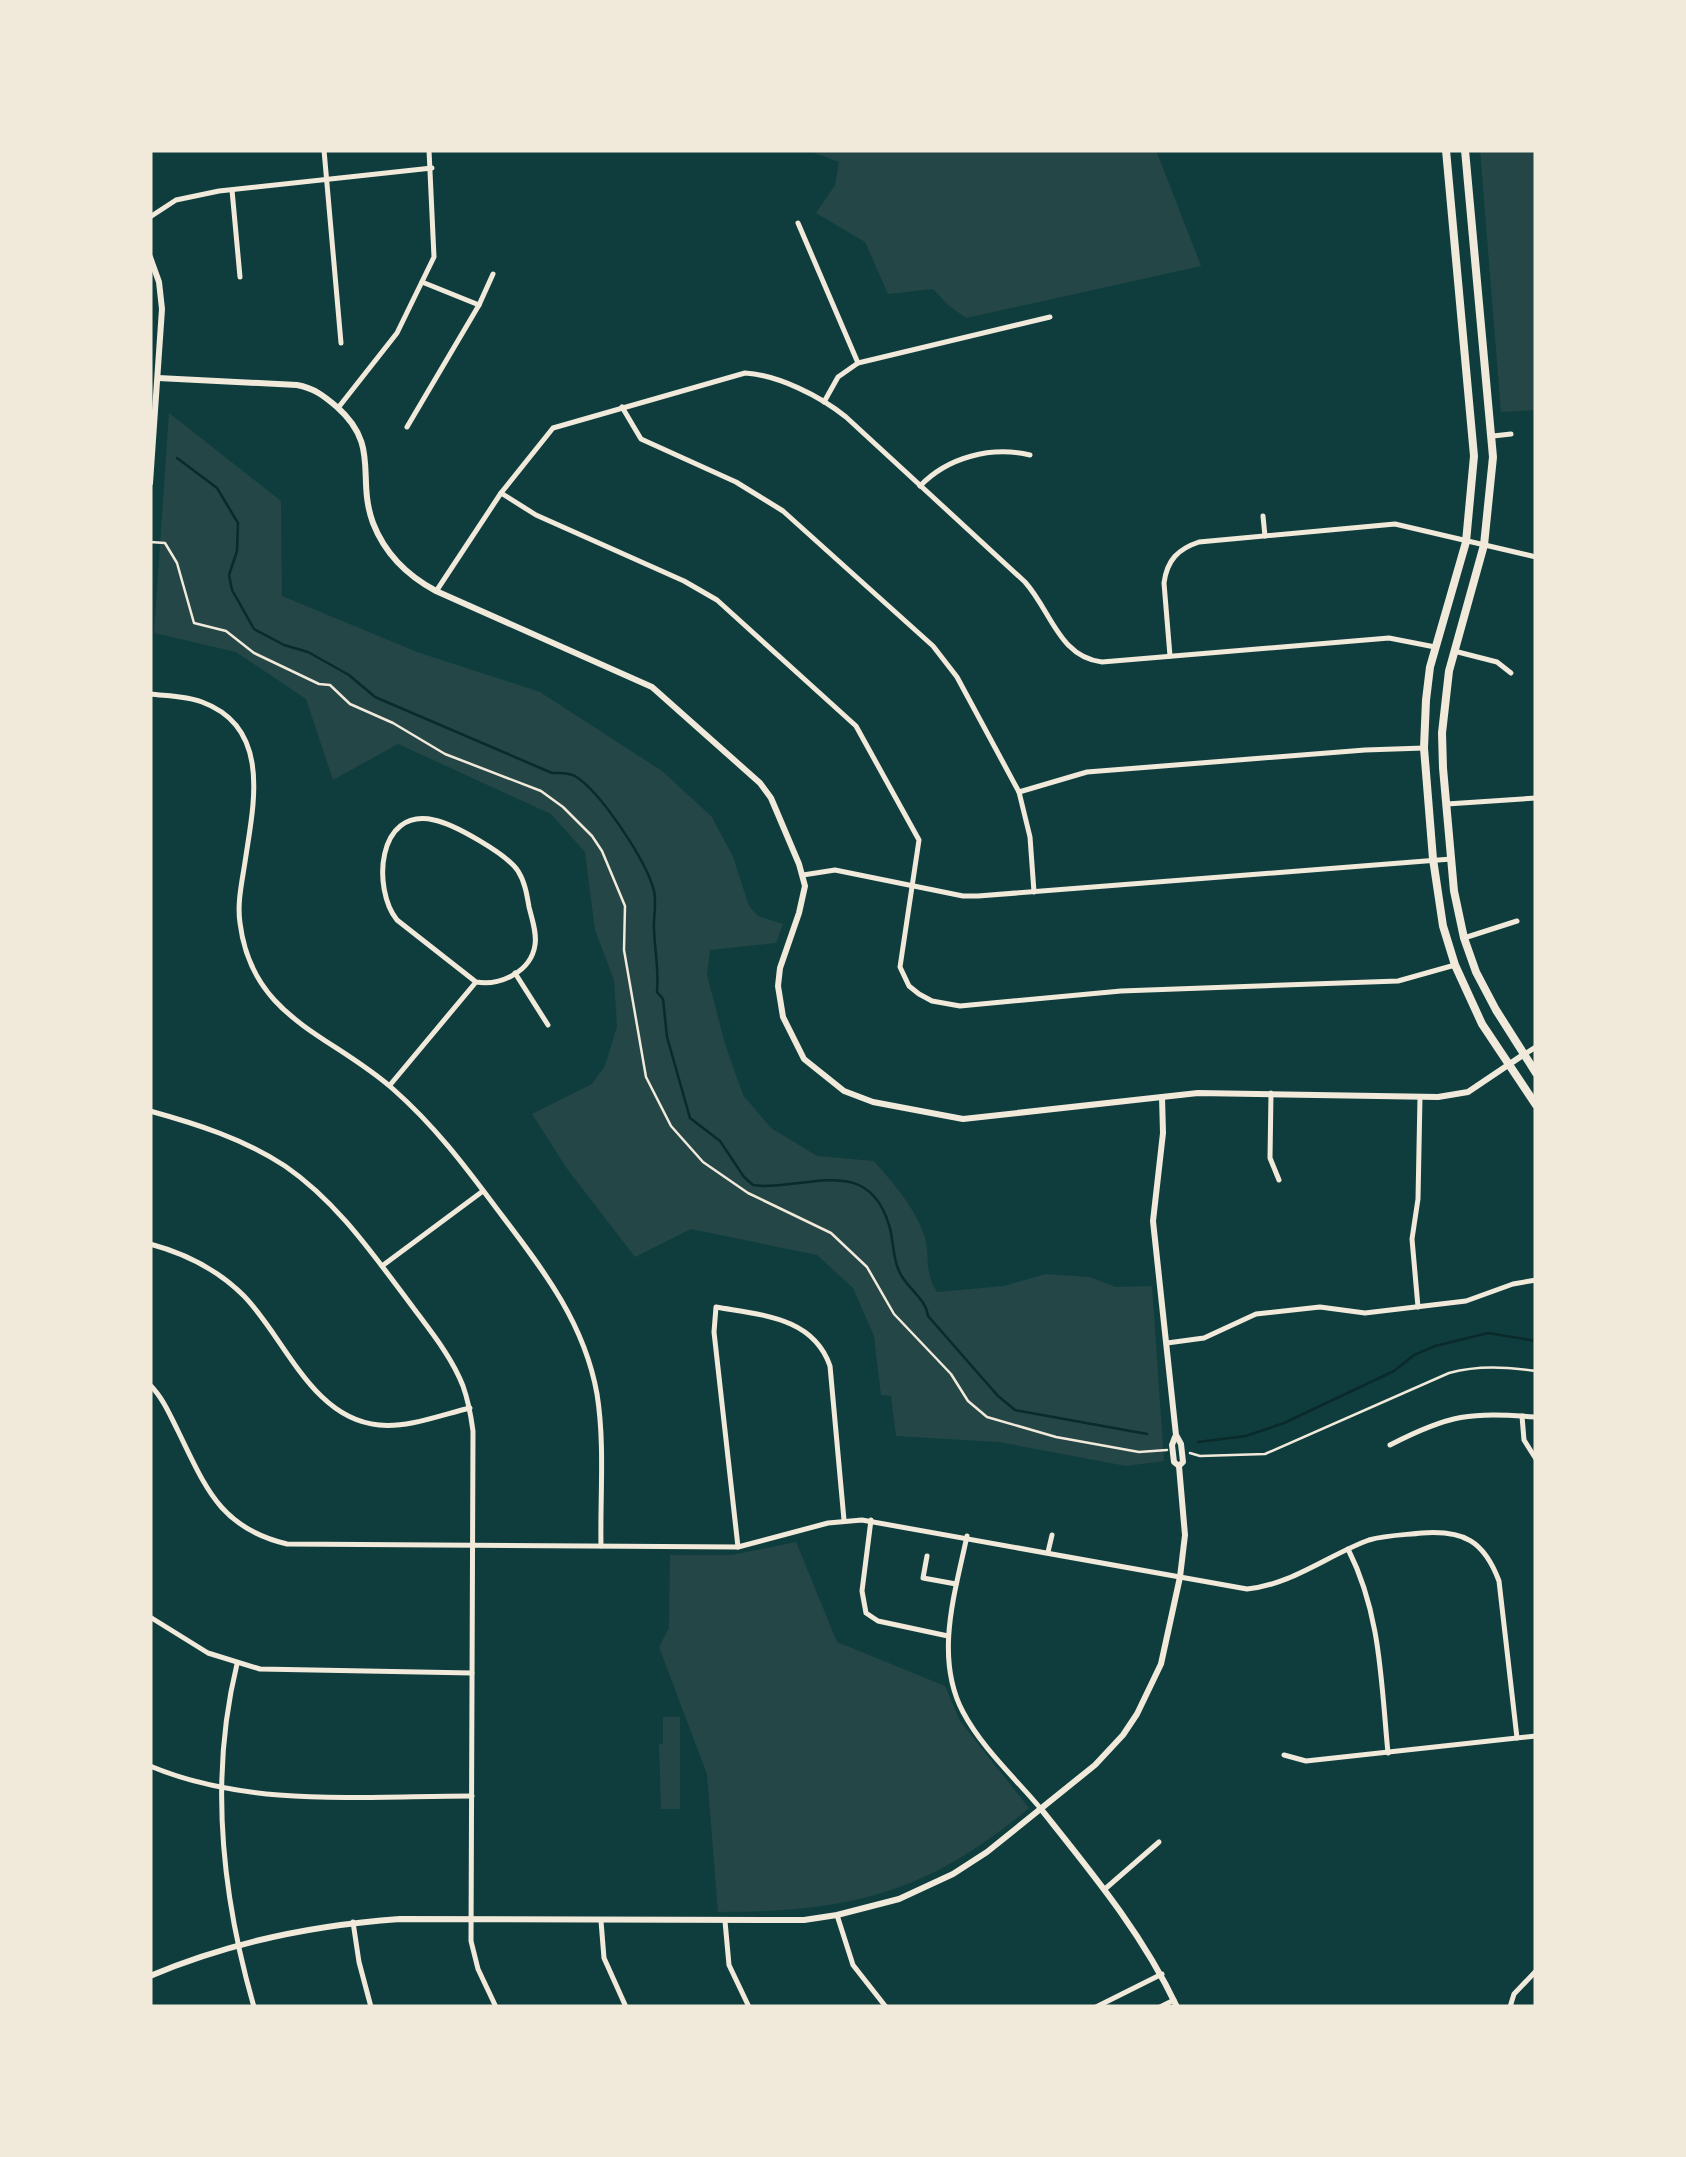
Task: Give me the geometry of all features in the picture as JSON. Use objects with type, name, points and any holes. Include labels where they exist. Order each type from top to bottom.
[{"type":"main road","points":[[1446,150],[1474,429],[1473,486],[1466,542],[1436,647],[1426,700],[1424,748],[1433,859],[1443,926],[1455,965],[1482,1024],[1536,1105]]},
{"type":"main road","points":[[1465,150],[1493,436],[1489,520],[1454,651],[1442,733],[1452,859],[1464,938],[1476,972],[1536,1073]]},
{"type":"street","points":[[324,150],[340,343]]},
{"type":"street","points":[[338,408],[397,333],[434,257],[430,150]]},
{"type":"street","points":[[150,217],[176,200],[232,190],[432,168]]},
{"type":"street","points":[[232,190],[240,277]]},
{"type":"street","points":[[798,224],[858,362]]},
{"type":"street","points":[[150,257],[159,282],[162,309],[150,483]]},
{"type":"street","points":[[406,427],[479,305],[492,274]]},
{"type":"street","points":[[422,282],[479,305]]},
{"type":"street","points":[[824,402],[838,376],[858,362],[1050,318]]},
{"type":"street","points":[[436,591],[501,494],[552,428],[745,373],[766,377],[824,402],[846,417],[1026,582],[1071,651],[1090,661],[1389,638],[1436,647]]},
{"type":"street","points":[[158,378],[296,385],[316,391],[338,408],[362,436],[370,509],[377,532],[404,570],[436,591],[652,687],[766,790],[803,875],[804,897],[780,968],[782,1017],[804,1059],[844,1092],[873,1102],[963,1118],[1198,1092],[1458,1095],[1536,1047]]},
{"type":"street","points":[[622,407],[641,439],[736,482],[783,510],[924,635],[957,677],[1019,792],[1030,837],[1034,892]]},
{"type":"street","points":[[1493,436],[1511,434]]},
{"type":"street","points":[[920,486],[937,469],[954,461],[1008,450],[1030,454]]},
{"type":"street","points":[[501,494],[536,515],[717,600],[844,712],[866,740],[915,831],[920,849],[900,955],[909,986],[932,1000],[960,1006],[1121,990],[1398,980],[1455,965]]},
{"type":"street","points":[[1263,516],[1264,536]]},
{"type":"street","points":[[1170,656],[1164,583],[1170,561],[1188,546],[1200,542],[1395,524],[1536,558]]},
{"type":"street","points":[[1454,651],[1497,662],[1511,673]]},
{"type":"street","points":[[150,694],[206,704],[224,715],[242,736],[252,758],[256,776],[239,918],[247,956],[266,991],[294,1021],[390,1085],[456,1153],[558,1290],[588,1359],[600,1418],[601,1546]]},
{"type":"street","points":[[1019,792],[1087,772],[1424,748]]},
{"type":"street","points":[[1448,804],[1536,798]]},
{"type":"street","points":[[438,821],[506,857],[517,868],[524,880],[535,936],[532,955],[515,973],[495,984],[476,982],[389,910],[382,885],[386,844],[402,824],[438,821]]},
{"type":"street","points":[[803,875],[835,870],[963,896],[1452,859]]},
{"type":"street","points":[[1464,938],[1518,921]]},
{"type":"street","points":[[515,973],[548,1025]]},
{"type":"street","points":[[390,1085],[476,982]]},
{"type":"street","points":[[1271,1093],[1270,1158],[1279,1180]]},
{"type":"street","points":[[150,1976],[236,1946],[353,1922],[804,1920],[837,1916],[899,1899],[953,1874],[987,1852],[1095,1765],[1123,1736],[1161,1664],[1185,1535],[1179,1466],[1183,1462],[1182,1444],[1176,1436],[1153,1221],[1163,1134],[1162,1096]]},
{"type":"street","points":[[1418,1306],[1412,1239],[1419,1179],[1420,1097]]},
{"type":"street","points":[[150,1111],[214,1130],[286,1167],[336,1210],[453,1365],[470,1408],[474,1431],[472,1920],[474,1956],[496,2007]]},
{"type":"street","points":[[382,1266],[483,1191]]},
{"type":"street","points":[[150,1244],[203,1266],[234,1287],[258,1312],[318,1393],[347,1417],[380,1426],[397,1425],[470,1408]]},
{"type":"street","points":[[1167,1343],[1204,1338],[1256,1314],[1320,1307],[1365,1313],[1477,1299],[1513,1284],[1536,1280]]},
{"type":"street","points":[[738,1547],[714,1332],[716,1307],[800,1326],[820,1345],[830,1366],[844,1520]]},
{"type":"street","points":[[150,1385],[162,1399],[208,1492],[234,1522],[276,1542],[305,1546],[738,1547],[844,1520],[872,1520],[1239,1590],[1257,1588],[1377,1538],[1442,1532],[1468,1538],[1489,1558],[1504,1595],[1517,1738]]},
{"type":"street","points":[[1390,1444],[1448,1418],[1473,1413],[1536,1416]]},
{"type":"street","points":[[1522,1416],[1524,1440],[1536,1459]]},
{"type":"street","points":[[872,1520],[862,1591],[866,1613],[878,1621],[948,1636]]},
{"type":"street","points":[[1048,1552],[1052,1535]]},
{"type":"street","points":[[967,1536],[948,1636],[948,1672],[964,1714],[1131,1924],[1162,1974],[1175,2004],[1160,2007]]},
{"type":"street","points":[[1348,1549],[1366,1586],[1374,1615],[1388,1752]]},
{"type":"street","points":[[928,1556],[923,1578],[957,1584]]},
{"type":"street","points":[[150,1617],[186,1642],[237,1664],[281,1672],[472,1673]]},
{"type":"street","points":[[237,1664],[225,1722],[224,1868],[236,1946],[254,2007]]},
{"type":"street","points":[[1284,1755],[1306,1762],[1536,1736]]},
{"type":"street","points":[[150,1766],[224,1788],[293,1796],[472,1796]]},
{"type":"street","points":[[1105,1888],[1159,1842]]},
{"type":"street","points":[[837,1916],[854,1965],[886,2007]]},
{"type":"street","points":[[725,1920],[729,1965],[749,2007]]},
{"type":"street","points":[[600,1921],[604,1958],[626,2007]]},
{"type":"street","points":[[353,1922],[371,2007]]},
{"type":"street","points":[[1510,2007],[1514,1994],[1536,1971]]},
{"type":"street","points":[[1096,2007],[1162,1974]]},
{"type":"path","points":[[150,542],[165,543],[178,563],[194,623],[226,632],[254,653],[319,684],[330,685],[350,704],[393,722],[446,754],[541,791],[577,820],[602,851],[625,906],[624,950],[639,1045],[657,1104],[703,1162],[724,1179],[840,1240],[867,1267],[894,1314],[951,1374],[968,1401],[987,1417],[1027,1430],[1139,1452],[1169,1450]]},
{"type":"path","points":[[1186,1452],[1200,1456],[1265,1454],[1448,1373],[1496,1366],[1536,1372]]},
{"type":"shaded area","points":[[807,150],[1156,150],[1201,266],[966,318],[933,289],[888,294],[865,242],[816,213],[835,185],[839,162]]},
{"type":"shaded area","points":[[1480,150],[1536,150],[1536,410],[1501,412]]},
{"type":"shaded area","points":[[169,413],[281,501],[282,596],[417,652],[540,692],[662,771],[712,817],[733,857],[749,906],[758,916],[783,924],[776,943],[710,950],[707,975],[743,1095],[771,1128],[817,1156],[874,1161],[919,1222],[937,1292],[1004,1286],[1046,1274],[1090,1277],[1115,1287],[1152,1286],[1164,1461],[1126,1466],[999,1442],[896,1436],[891,1396],[881,1395],[874,1336],[853,1288],[817,1255],[691,1229],[635,1257],[568,1170],[532,1114],[592,1084],[605,1066],[617,1026],[614,980],[595,930],[585,852],[551,814],[398,744],[333,780],[306,699],[236,652],[154,633]]},
{"type":"shaded area","points":[[796,1542],[837,1642],[945,1686],[960,1721],[1029,1808],[956,1861],[884,1892],[808,1908],[718,1912],[707,1774],[659,1647],[669,1628],[670,1555],[732,1555]]},
{"type":"shaded area","points":[[663,1717],[680,1717],[680,1809],[661,1809],[659,1744],[663,1744]]},
{"type":"waterway","points":[[177,458],[217,488],[238,523],[237,551],[229,575],[232,590],[254,629],[349,675],[375,697],[552,773],[575,776],[610,812],[642,863],[654,891],[657,992],[663,999],[667,1037],[690,1118],[720,1141],[744,1177],[753,1185],[763,1186],[838,1180],[868,1191],[880,1204],[889,1225],[902,1277],[924,1304],[928,1316],[998,1396],[1015,1410],[1147,1434]]},
{"type":"waterway","points":[[1198,1442],[1246,1436],[1284,1423],[1394,1371],[1414,1355],[1435,1346],[1488,1333],[1536,1341]]}]
